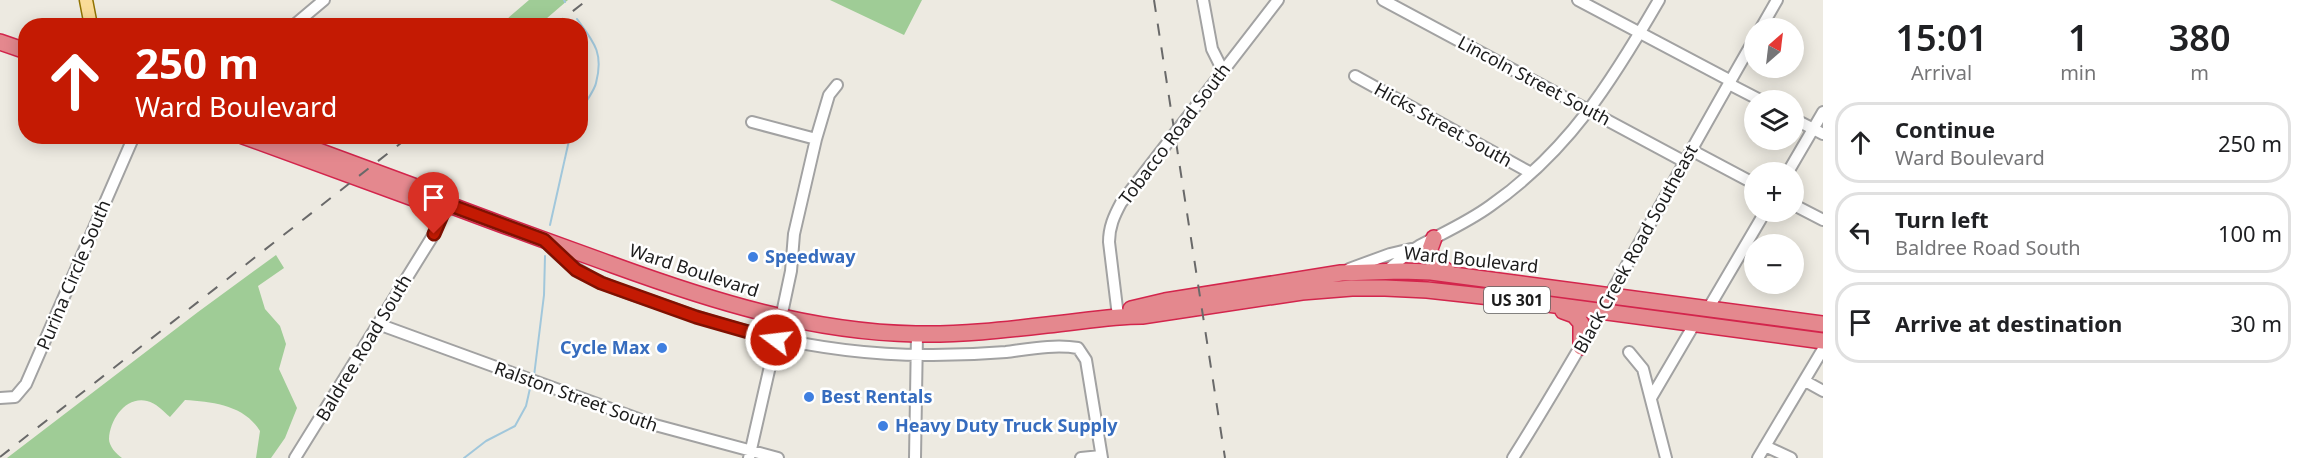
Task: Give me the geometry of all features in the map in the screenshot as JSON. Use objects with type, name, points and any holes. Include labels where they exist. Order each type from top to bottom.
[{"type":"highway","points":[[0,42],[18,48]]},
{"type":"highway","name":"Ward Boulevard","points":[[265,144],[432,205],[447,204]]},
{"type":"highway","name":"Ward Boulevard","points":[[300,144],[435,194],[447,204],[695,294],[781,318],[851,329],[917,334],[1009,330],[1118,316],[1142,316],[1302,292],[1360,288],[1447,292],[1544,304],[1606,304],[1708,309],[1823,324]]},
{"type":"highway","points":[[1434,238],[1430,249],[1432,260],[1452,275]]},
{"type":"highway","points":[[1360,288],[1386,271]]},
{"type":"highway","name":"Ward Boulevard","points":[[1118,316],[1133,308],[1165,301],[1341,273],[1386,271],[1452,275],[1695,323],[1823,341]]},
{"type":"highway","points":[[1447,292],[1497,291],[1733,319],[1766,317]]},
{"type":"highway","points":[[1544,304],[1553,310],[1569,312],[1579,318],[1582,329],[1581,347]]},
{"type":"main road","points":[[87,0],[90,18]]},
{"type":"street","points":[[303,18],[324,0]]},
{"type":"street","points":[[1203,0],[1212,49],[1223,71]]},
{"type":"street","name":"Tobacco Road South","points":[[1118,316],[1109,232],[1121,203],[1278,0]]},
{"type":"street","points":[[1578,0],[1744,90]]},
{"type":"street","points":[[1386,271],[1417,247],[1490,206],[1531,173],[1562,143],[1589,112],[1615,74],[1659,0]]},
{"type":"street","points":[[1767,18],[1777,0]]},
{"type":"street","name":"Lincoln Street South","points":[[1388,1],[1685,162]]},
{"type":"street","name":"Black Creek Road Southeast","points":[[1513,458],[1606,304],[1744,57]]},
{"type":"street","name":"Hicks Street South","points":[[1355,76],[1531,173]]},
{"type":"street","points":[[750,454],[791,271],[794,234],[816,139],[829,95],[837,85]]},
{"type":"street","points":[[1796,162],[1818,132],[1823,112]]},
{"type":"street","points":[[752,122],[816,139]]},
{"type":"street","points":[[1804,124],[1818,132]]},
{"type":"street","name":"Purina Circle South","points":[[0,398],[15,397],[26,384],[131,144]]},
{"type":"street","points":[[1691,150],[1744,178]]},
{"type":"street","name":"Baldree Road South","points":[[295,458],[434,234],[447,204]]},
{"type":"street","points":[[1804,210],[1823,220]]},
{"type":"street","points":[[1708,309],[1759,222]]},
{"type":"street","points":[[544,240],[576,270],[601,283],[696,317],[776,340],[845,350],[917,355],[1065,346],[1078,348],[1086,360],[1101,457],[1081,458]]},
{"type":"street","points":[[1341,273],[1390,254],[1417,247]]},
{"type":"street","points":[[1651,398],[1695,323]]},
{"type":"street","name":"Ralston Street South","points":[[378,324],[655,426],[750,454],[778,458]]},
{"type":"street","points":[[1009,330],[1011,351]]},
{"type":"street","points":[[915,458],[917,334]]},
{"type":"street","points":[[1758,458],[1823,349]]},
{"type":"street","points":[[1629,352],[1643,369],[1666,458]]},
{"type":"street","points":[[1805,381],[1823,391]]},
{"type":"street","points":[[1765,446],[1791,458]]},
{"type":"green space","points":[[529,0],[568,0],[547,18],[508,18]]},
{"type":"green space","points":[[830,0],[922,0],[904,35]]},
{"type":"green space","points":[[276,255],[284,268],[258,286],[265,309],[280,326],[286,344],[279,369],[297,408],[285,438],[271,458],[256,458],[260,431],[253,422],[237,410],[217,404],[185,400],[170,417],[156,405],[139,400],[120,411],[112,424],[110,444],[122,458],[7,458],[198,312]]},
{"type":"waterway","points":[[588,34],[596,48],[599,64],[595,86],[588,99]]},
{"type":"waterway","points":[[550,225],[568,144]]},
{"type":"waterway","points":[[534,376],[544,295],[545,256]]},
{"type":"waterway","points":[[464,458],[486,441],[515,426],[526,406],[531,384]]},
{"type":"railway","points":[[564,18],[587,0]]},
{"type":"railway","points":[[1154,0],[1225,458]]},
{"type":"railway","points":[[0,457],[400,144]]},
{"type":"place","name":"Speedway","points":[[753,257]]},
{"type":"place","name":"Cycle Max","points":[[662,348]]},
{"type":"place","name":"Best Rentals","points":[[809,397]]},
{"type":"place","name":"Heavy Duty Truck Supply","points":[[883,426]]},
{"type":"route","points":[[434,234],[447,204],[544,240],[558,255],[588,278],[696,317],[776,340]]}]
